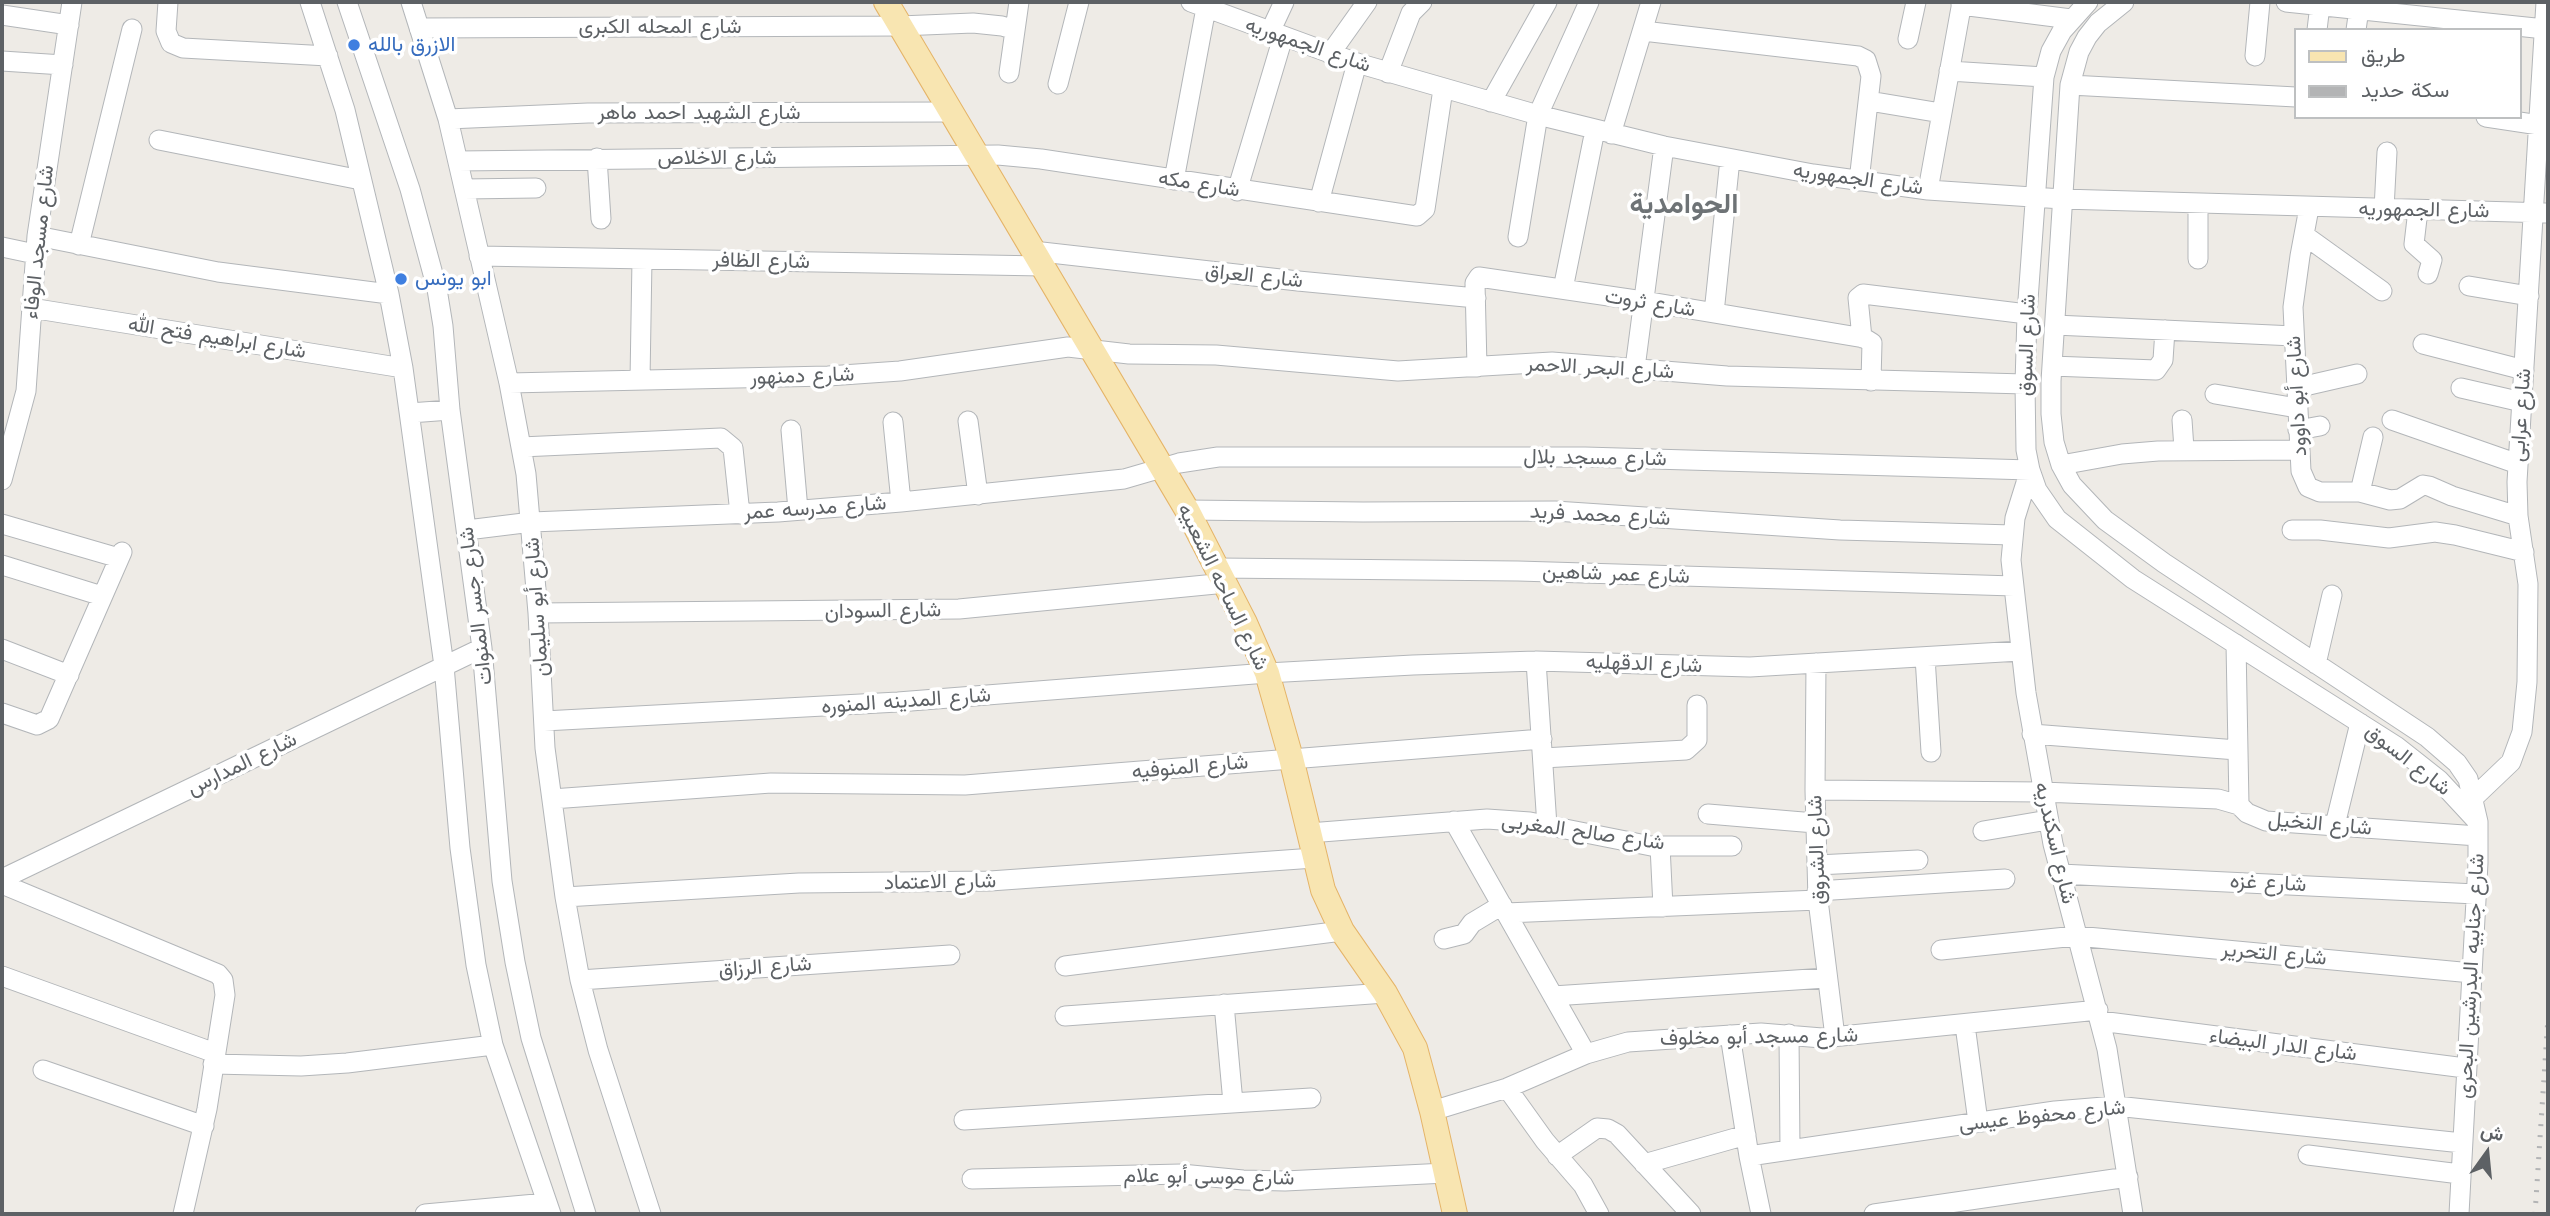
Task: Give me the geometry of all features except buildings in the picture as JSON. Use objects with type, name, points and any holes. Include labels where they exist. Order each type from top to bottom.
[{"type":"main road","name":"شارع الساحه الشعبيه","points":[[886,2],[1093,350],[1222,576],[1267,674],[1291,758],[1323,890],[1342,931],[1385,993],[1412,1042],[1432,1111],[1455,1214]]},
{"type":"street","name":"شارع مسجد الوفاء","points":[[2,476],[26,391],[36,245],[72,2]]},
{"type":"street","points":[[167,2],[166,31],[171,43],[183,48],[328,57]]},
{"type":"street","name":"شارع جسر المنوات","points":[[310,2],[345,110],[389,294],[403,368],[444,666],[460,848],[476,965],[493,1045],[549,1209]]},
{"type":"street","name":"شارع جسر المنوات","points":[[347,2],[410,189],[437,289],[450,410],[482,648],[499,859],[515,962],[531,1038],[586,1214]]},
{"type":"street","name":"شارع أبو سليمان","points":[[411,2],[448,118],[509,383],[521,447],[532,522],[544,721],[552,799],[565,897],[580,979],[598,1049],[651,1214]]},
{"type":"street","points":[[1009,73],[1019,2]]},
{"type":"street","points":[[1058,84],[1079,2]]},
{"type":"street","points":[[1237,191],[1284,2]]},
{"type":"street","points":[[1330,54],[1367,2]]},
{"type":"street","points":[[1388,73],[1411,13],[1422,2]]},
{"type":"street","points":[[1491,102],[1546,2]]},
{"type":"street","points":[[1518,237],[1538,115],[1589,2]]},
{"type":"street","points":[[1563,289],[1603,132],[1643,32],[1651,2]]},
{"type":"street","points":[[1908,39],[1916,2]]},
{"type":"street","name":"شارع السوق","points":[[2088,2],[2071,19],[2051,51],[2045,77],[2027,314],[2025,384],[2025,426],[2030,470],[2037,490],[2046,506],[2071,532],[2133,579],[2360,723],[2419,763],[2469,802]]},
{"type":"street","name":"شارع السوق","points":[[2124,2],[2098,23],[2087,37],[2079,52],[2070,85],[2052,366],[2051,414],[2054,442],[2061,465],[2072,485],[2105,520],[2164,563],[2443,750],[2463,771],[2478,829]]},
{"type":"street","points":[[2255,56],[2260,2]]},
{"type":"street","points":[[2286,2],[2545,29]]},
{"type":"street","name":"شارع عرابى","points":[[2469,802],[2511,762],[2522,732],[2528,584],[2518,516],[2518,464],[2529,296],[2541,213],[2539,125],[2546,2]]},
{"type":"street","points":[[1174,180],[1199,4]]},
{"type":"street","name":"شارع الجمهوريه","points":[[1199,4],[1356,63],[1538,115],[1664,146],[1859,181],[1928,190],[2062,199],[2541,213]]},
{"type":"street","points":[[1928,190],[1961,4],[2071,19]]},
{"type":"street","points":[[2318,28],[2320,5]]},
{"type":"street","points":[[2356,28],[2359,9]]},
{"type":"street","points":[[2,15],[69,25]]},
{"type":"street","name":"شارع المحله الكبرى","points":[[419,28],[900,26],[988,23],[1015,30]]},
{"type":"street","points":[[79,245],[132,29]]},
{"type":"street","points":[[1643,32],[1858,56],[1866,60],[1871,76],[1859,181]]},
{"type":"street","points":[[2,61],[63,65]]},
{"type":"street","points":[[1319,202],[1356,63]]},
{"type":"street","points":[[1949,71],[2045,77]]},
{"type":"street","points":[[2070,85],[2294,97]]},
{"type":"street","name":"شارع مكه","points":[[975,155],[1041,159],[1413,216],[1422,214],[1425,209],[1443,89]]},
{"type":"street","points":[[1869,101],[1941,113]]},
{"type":"street","name":"شارع الشهيد احمد ماهر","points":[[448,118],[588,113],[950,112]]},
{"type":"street","points":[[2499,119],[2539,125]]},
{"type":"street","points":[[159,140],[361,180]]},
{"type":"street","points":[[1634,368],[1664,146]]},
{"type":"street","points":[[2384,209],[2387,152]]},
{"type":"street","name":"شارع الاخلاص","points":[[458,161],[975,155]]},
{"type":"street","points":[[597,158],[601,219]]},
{"type":"street","points":[[1714,313],[1730,159]]},
{"type":"street","points":[[464,189],[536,188]]},
{"type":"street","points":[[2198,204],[2198,259]]},
{"type":"street","name":"شارع أبو داوود","points":[[2309,208],[2295,282],[2294,336],[2299,450],[2301,471],[2308,488],[2320,492],[2360,492],[2390,500],[2400,499],[2423,485],[2518,516]]},
{"type":"street","points":[[2418,210],[2414,244],[2432,260],[2428,274]]},
{"type":"street","points":[[2304,235],[2382,291]]},
{"type":"street","points":[[2,247],[79,245],[218,272],[389,294]]},
{"type":"street","name":"شارع الظافر","points":[[480,256],[642,259],[1038,259]]},
{"type":"street","points":[[640,380],[642,259]]},
{"type":"street","name":"شارع العراق","points":[[1038,259],[1476,298]]},
{"type":"street","name":"شارع ثروت","points":[[1476,298],[1475,283],[1479,277],[1862,338]]},
{"type":"street","points":[[2469,286],[2529,296]]},
{"type":"street","points":[[1871,381],[1872,343],[1862,338],[1858,298],[1863,294],[2027,314]]},
{"type":"street","points":[[1476,298],[1477,367]]},
{"type":"street","name":"شارع ابراهيم فتح الله","points":[[31,308],[403,368]]},
{"type":"street","points":[[2054,325],[2294,336]]},
{"type":"street","points":[[2052,366],[2156,370],[2163,360],[2165,330]]},
{"type":"street","points":[[2423,344],[2524,370]]},
{"type":"street","name":"شارع دمنهور","points":[[509,383],[828,376],[936,366],[1056,347],[1093,350]]},
{"type":"street","name":"شارع البحر الاحمر","points":[[1093,350],[1138,354],[1216,355],[1398,371],[1552,362],[1727,376],[2025,384]]},
{"type":"street","points":[[2215,394],[2297,398],[2357,374]]},
{"type":"street","points":[[2461,388],[2522,402]]},
{"type":"street","points":[[410,413],[450,410]]},
{"type":"street","points":[[2182,420],[2184,449]]},
{"type":"street","points":[[2392,420],[2518,464]]},
{"type":"street","points":[[968,421],[978,495]]},
{"type":"street","points":[[893,422],[901,502]]},
{"type":"street","points":[[2298,430],[2320,426]]},
{"type":"street","points":[[791,430],[798,510]]},
{"type":"street","points":[[2360,492],[2373,437]]},
{"type":"street","points":[[521,447],[721,438],[733,448],[740,514]]},
{"type":"street","points":[[2061,465],[2122,454],[2184,449],[2299,450]]},
{"type":"street","name":"شارع مسجد بلال","points":[[1161,468],[1218,457],[1585,457],[2030,470]]},
{"type":"street","name":"شارع مدرسه عمر","points":[[467,530],[532,522],[740,514],[901,502],[1124,479],[1161,468]]},
{"type":"street","name":"شارع اسكندريه","points":[[2030,470],[2018,502],[2012,535],[2020,651],[2042,792],[2060,874],[2099,1016],[2133,1214]]},
{"type":"street","name":"شارع محمد فريد","points":[[1186,510],[1555,511],[1840,530],[2012,535]]},
{"type":"street","points":[[2,524],[120,555],[49,719],[44,723],[30,724],[2,713]]},
{"type":"street","points":[[2292,530],[2320,530],[2389,538],[2435,532],[2524,552]]},
{"type":"street","points":[[2,565],[102,596]]},
{"type":"street","name":"شارع عمر شاهين","points":[[1222,576],[1518,571],[2014,586]]},
{"type":"street","name":"شارع السودان","points":[[538,613],[959,609],[1222,576]]},
{"type":"street","points":[[2316,664],[2332,595]]},
{"type":"street","points":[[2236,644],[2239,805]]},
{"type":"street","name":"شارع المدارس","points":[[2,882],[482,648]]},
{"type":"street","points":[[2,649],[69,675]]},
{"type":"street","name":"شارع الدقهليه","points":[[1267,674],[1536,661],[1724,667],[2020,651]]},
{"type":"street","points":[[1925,657],[1931,752]]},
{"type":"street","points":[[1536,661],[1547,826]]},
{"type":"street","name":"شارع الشروق","points":[[1816,663],[1815,823],[1818,895],[1835,1037]]},
{"type":"street","name":"شارع المدينه المنوره","points":[[544,721],[898,702],[1267,674]]},
{"type":"street","name":"شارع المنوفيه","points":[[552,799],[771,783],[965,785],[1291,758],[1542,748],[1686,750],[1697,740],[1697,705]]},
{"type":"street","points":[[2335,825],[2360,723]]},
{"type":"street","points":[[2032,734],[2237,750]]},
{"type":"street","name":"شارع النخيل","points":[[1815,790],[2042,792],[2206,798],[2229,801],[2266,821],[2478,829]]},
{"type":"street","points":[[1708,814],[1815,823]]},
{"type":"street","name":"شارع صالح المغربى","points":[[1308,833],[1499,819],[1660,846],[1732,846]]},
{"type":"street","points":[[1983,831],[2048,820]]},
{"type":"street","points":[[1454,821],[1586,1054]]},
{"type":"street","name":"شارع جنابيه البدرشين البحرى","points":[[2459,1214],[2478,829]]},
{"type":"street","points":[[1660,846],[1663,907]]},
{"type":"street","name":"شارع الاعتماد","points":[[565,897],[799,883],[990,881],[1314,858]]},
{"type":"street","points":[[1817,865],[1918,860]]},
{"type":"street","name":"شارع غزه","points":[[2060,874],[2476,894]]},
{"type":"street","points":[[1444,939],[1464,934],[1472,923],[1504,909],[1663,907],[2005,879]]},
{"type":"street","points":[[2,882],[218,974],[226,987],[204,1126],[183,1214]]},
{"type":"street","points":[[1065,966],[1342,931]]},
{"type":"street","name":"شارع التحرير","points":[[1941,950],[2076,936],[2472,973]]},
{"type":"street","name":"شارع الرزاق","points":[[580,979],[950,955]]},
{"type":"street","points":[[2,976],[214,1059],[301,1066],[493,1045]]},
{"type":"street","points":[[1553,996],[1826,978]]},
{"type":"street","points":[[1065,1016],[1385,993]]},
{"type":"street","points":[[1224,1004],[1233,1103]]},
{"type":"street","name":"شارع مسجد أبو مخلوف","points":[[1432,1111],[1507,1088],[1586,1054],[1641,1040],[1788,1034],[1835,1037],[2099,1016]]},
{"type":"street","name":"شارع الدار البيضاء","points":[[2099,1016],[2465,1068]]},
{"type":"street","points":[[1965,1025],[1978,1122]]},
{"type":"street","points":[[1788,1034],[1790,1150]]},
{"type":"street","points":[[1730,1035],[1745,1135],[1761,1214]]},
{"type":"street","points":[[43,1070],[204,1126]]},
{"type":"street","points":[[1507,1088],[1557,1156],[1583,1185],[1599,1214]]},
{"type":"street","points":[[964,1120],[1311,1098]]},
{"type":"street","name":"شارع محفوظ عيسى","points":[[1749,1156],[2076,1108],[2116,1106],[2462,1143]]},
{"type":"street","points":[[1557,1156],[1597,1128],[1617,1134],[1691,1214]]},
{"type":"street","points":[[1644,1164],[1745,1135]]},
{"type":"street","points":[[2308,1156],[2460,1174]]},
{"type":"street","name":"شارع موسى أبو علام","points":[[972,1179],[1181,1174],[1285,1181],[1446,1173]]},
{"type":"street","points":[[1874,1214],[2128,1177]]},
{"type":"street","points":[[425,1214],[549,1209]]},
{"type":"railway","points":[[2535,1214],[2548,1017]]},
{"type":"place","name":"الازرق بالله","points":[[354,45]]},
{"type":"place","name":"ابو يونس","points":[[401,279]]},
{"type":"district","name":"الحوامدية","points":[[1684,205]]}]
